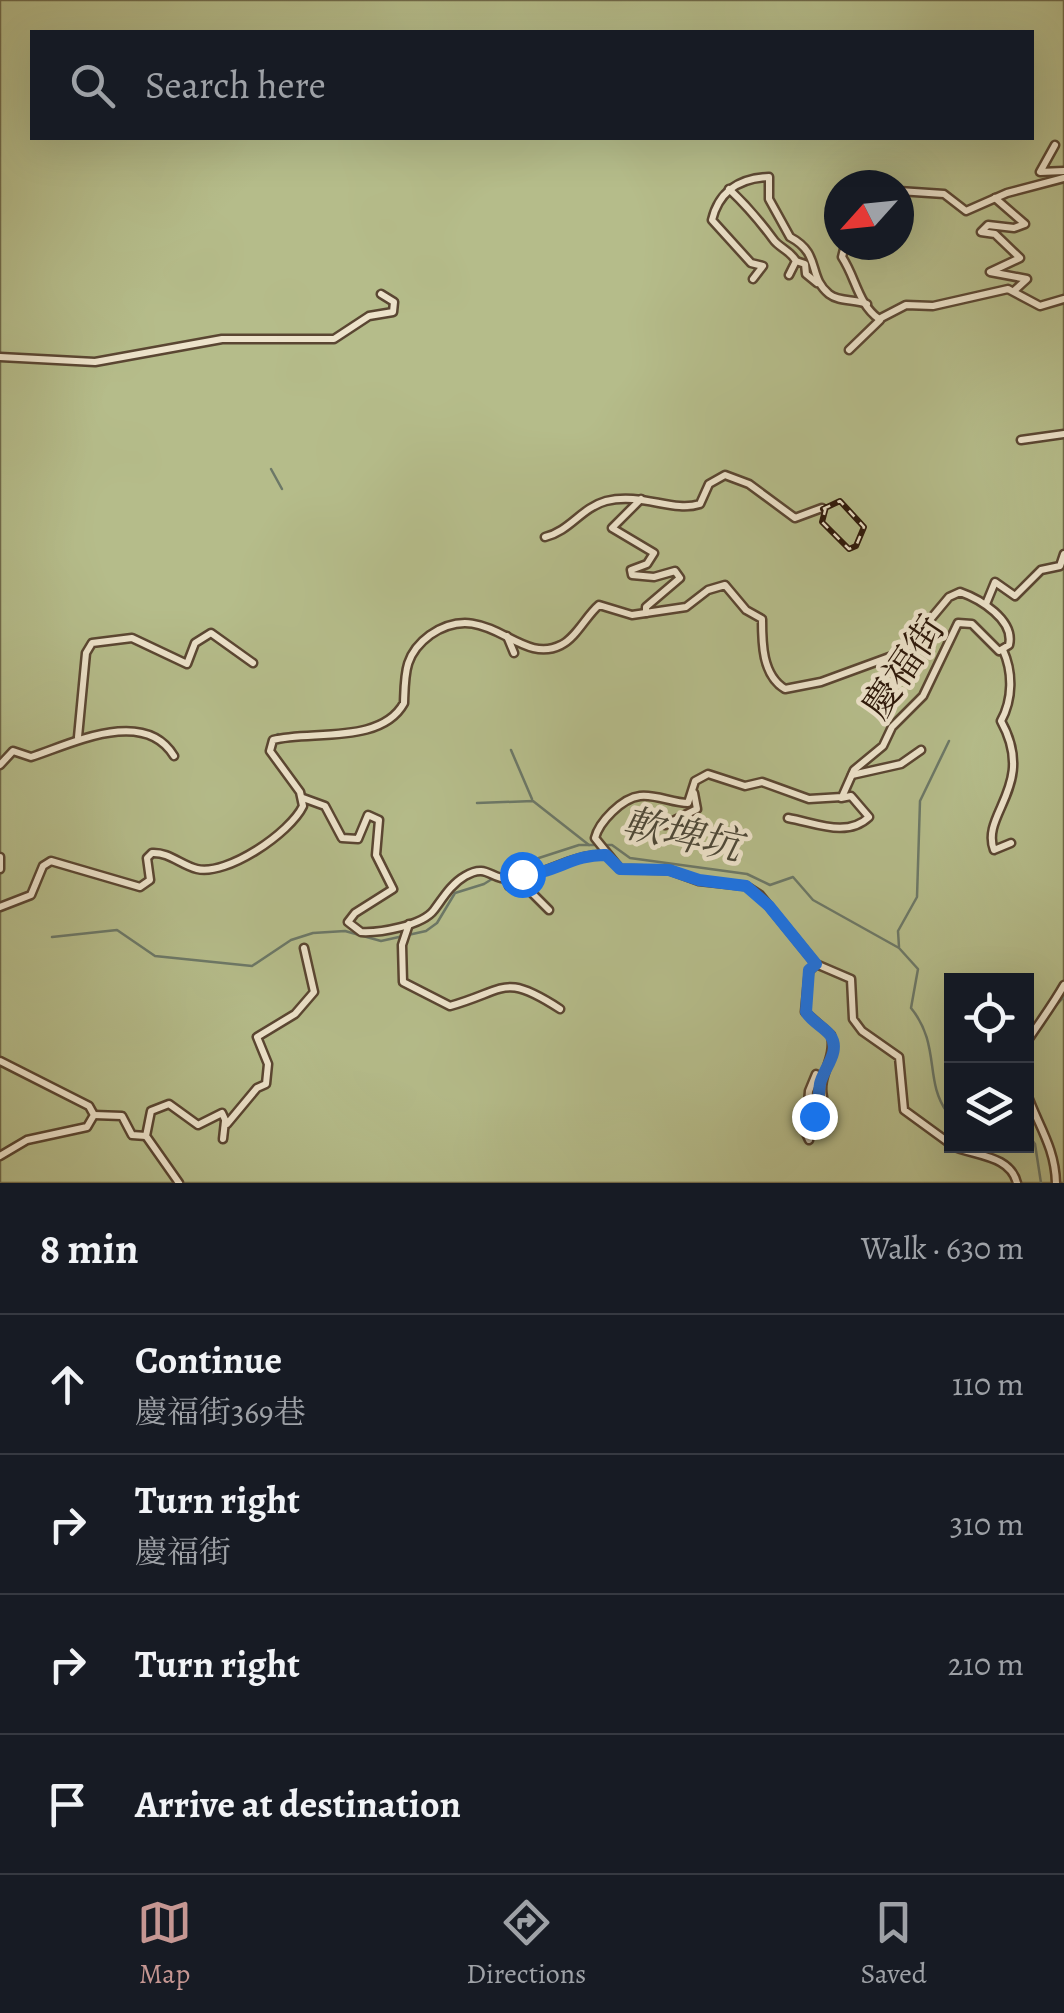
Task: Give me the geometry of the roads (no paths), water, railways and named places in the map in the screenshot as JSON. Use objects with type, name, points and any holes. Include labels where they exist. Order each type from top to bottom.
[{"type":"street","points":[[1055,145],[1040,172],[1064,175]]},
{"type":"street","points":[[914,192],[944,194],[962,211],[1064,175]]},
{"type":"street","points":[[752,279],[763,266],[751,262],[746,252],[713,224],[720,197],[729,189],[768,177],[773,207],[784,220],[790,238],[804,245],[814,259],[821,286]]},
{"type":"street","points":[[729,189],[832,298],[867,304]]},
{"type":"street","points":[[849,350],[881,319],[906,305],[933,306],[1016,290],[1027,279],[990,272],[1020,258],[995,234],[981,232],[988,225],[1014,228],[1026,224],[994,198]]},
{"type":"street","points":[[844,260],[854,274],[855,290],[881,319]]},
{"type":"street","points":[[789,275],[796,261]]},
{"type":"street","points":[[1016,290],[1040,306],[1064,299]]},
{"type":"street","points":[[0,357],[95,362],[222,338],[334,339],[369,316],[392,312],[394,302],[381,294]]},
{"type":"street","points":[[1020,440],[1064,434]]},
{"type":"street","points":[[646,612],[646,607],[678,581],[679,574],[632,576],[631,570],[648,564],[654,552],[612,528],[638,500],[690,507],[704,499],[709,484],[725,475],[749,484],[796,518],[822,508]]},
{"type":"street","points":[[545,536],[566,531],[576,518],[604,502],[644,496],[648,499]]},
{"type":"street","points":[[986,604],[995,582],[1016,596],[1041,570],[1060,566],[1064,554]]},
{"type":"street","name":"慶福街","points":[[304,798],[272,756],[273,740],[350,734],[389,718],[404,703],[402,676],[412,652],[450,622],[472,622],[506,633],[518,642],[552,647],[563,644],[599,605],[632,615],[686,607],[708,590],[725,585],[746,610],[762,619],[764,657],[775,680],[784,688],[822,682],[903,652],[954,593],[986,604],[1011,636],[1003,650],[972,624],[958,623],[924,696],[892,727],[884,746],[860,762],[840,798]]},
{"type":"street","points":[[78,737],[86,653],[92,643],[132,638],[187,664],[195,643],[211,633],[253,664]]},
{"type":"street","points":[[506,633],[514,653]]},
{"type":"street","points":[[1003,650],[1012,669],[1007,710],[1001,721],[1015,748],[1016,762],[990,836],[994,850],[1011,843]]},
{"type":"street","points":[[0,765],[13,751],[30,757],[78,737],[145,735],[174,756]]},
{"type":"street","points":[[851,776],[900,764],[921,750]]},
{"type":"street","points":[[664,825],[697,809],[695,781],[708,774],[745,786],[762,782],[810,799],[858,799],[869,817],[859,827],[843,830],[788,818]]},
{"type":"street","points":[[694,792],[688,803],[640,796],[630,800],[602,821],[597,844],[620,869],[630,872],[669,870],[699,880],[746,886],[769,906],[816,964],[851,979],[853,1019],[862,1031],[899,1057],[904,1110],[944,1139]]},
{"type":"street","points":[[0,907],[32,895],[43,866],[51,861],[140,887],[150,880],[147,858],[152,853],[201,870],[222,869],[280,834],[302,811],[304,798],[326,806],[342,838],[363,835],[368,815],[379,820],[376,856],[392,888],[348,922],[361,932],[408,927],[432,914],[449,888],[466,874],[488,869],[508,879],[538,874],[582,854],[606,855]]},
{"type":"street","points":[[0,857],[0,869]]},
{"type":"street","points":[[508,879],[509,886],[526,887],[550,910]]},
{"type":"street","points":[[408,927],[402,945],[403,982],[450,1006],[473,1000],[492,988],[508,986],[532,989],[560,1009]]},
{"type":"street","points":[[224,1121],[227,1124],[257,1088],[266,1084],[268,1064],[257,1037],[295,1014],[314,992],[304,948]]},
{"type":"street","points":[[806,1128],[822,1096],[820,1084],[832,1054],[831,1036],[806,1012],[809,970],[816,964]]},
{"type":"street","points":[[1034,1032],[1064,985]]},
{"type":"street","points":[[0,1061],[89,1106],[94,1115]]},
{"type":"street","points":[[809,1140],[808,1091],[816,1074]]},
{"type":"street","points":[[179,1183],[146,1136],[147,1120],[160,1105],[168,1104],[198,1125],[222,1113],[223,1140]]},
{"type":"street","points":[[94,1115],[122,1116],[132,1135],[146,1136]]},
{"type":"street","points":[[0,1156],[26,1140],[87,1127],[94,1115]]},
{"type":"street","points":[[1034,1117],[1049,1137],[1056,1183]]},
{"type":"street","points":[[978,1153],[1002,1162],[1015,1173],[1017,1183]]},
{"type":"waterway","points":[[271,469],[282,489]]},
{"type":"waterway","points":[[899,947],[898,931],[917,897],[920,801],[949,741]]},
{"type":"waterway","points":[[511,750],[532,799]]},
{"type":"waterway","points":[[477,803],[533,801],[589,845]]},
{"type":"waterway","name":"軟埤坑","points":[[52,937],[117,930],[155,956],[252,966],[291,940],[313,933],[345,931],[381,941],[426,931],[437,923],[455,893],[484,884],[511,867],[579,845],[612,845],[630,858],[747,874],[770,885],[793,877],[813,900],[899,948],[918,969],[911,1008],[926,1036],[936,1088],[944,1107]]},
{"type":"waterway","points":[[1051,1010],[1064,997]]},
{"type":"waterway","points":[[1034,1143],[1041,1183]]},
{"type":"railway","points":[[823,509],[840,501],[864,527],[856,546],[849,549],[822,522],[826,507]]}]
